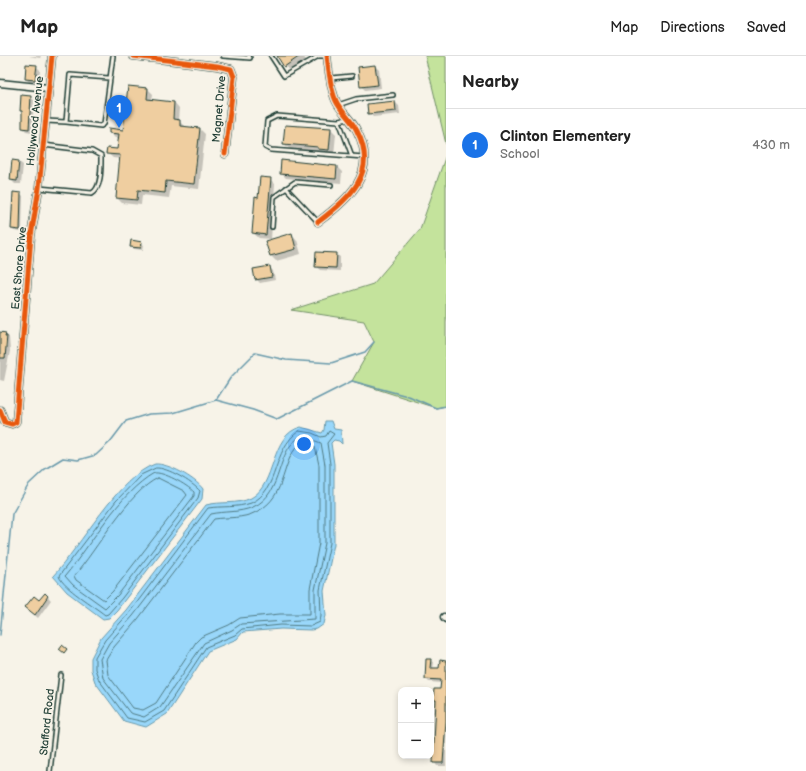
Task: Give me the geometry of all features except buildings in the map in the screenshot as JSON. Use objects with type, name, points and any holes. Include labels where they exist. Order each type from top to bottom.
[{"type":"street","name":"Hollywood Avenue","points":[[39,188],[52,56]]},
{"type":"street","name":"Magnet Drive","points":[[133,56],[231,69],[234,77],[225,154]]},
{"type":"street","points":[[318,222],[342,205],[355,190],[361,178],[364,158],[361,141],[349,119],[338,105],[333,93],[327,56]]},
{"type":"street","points":[[0,83],[48,88]]},
{"type":"street","name":"East Shore Drive","points":[[0,410],[5,422],[12,424],[16,422],[31,236],[39,188]]},
{"type":"lane","points":[[45,121],[101,126],[104,124],[108,78],[112,56]]},
{"type":"lane","points":[[223,56],[250,58],[249,56]]},
{"type":"lane","points":[[271,56],[284,76],[316,56],[323,56]]},
{"type":"lane","points":[[66,122],[70,75],[108,78]]},
{"type":"lane","points":[[331,78],[352,76]]},
{"type":"lane","points":[[338,105],[356,99],[394,95]]},
{"type":"lane","points":[[349,119],[339,122],[277,116],[267,121],[265,147],[271,150],[364,158]]},
{"type":"lane","points":[[339,122],[352,156]]},
{"type":"lane","points":[[39,188],[92,193],[98,186],[100,168],[101,156],[92,151],[43,145]]},
{"type":"lane","points":[[272,226],[274,197],[286,188],[295,182],[331,185]]},
{"type":"lane","points":[[286,188],[318,222]]},
{"type":"lane","name":"Stafford Road","points":[[50,771],[61,676]]},
{"type":"green space","points":[[425,56],[446,56],[446,144]]},
{"type":"green space","points":[[446,155],[446,406],[436,408],[352,381],[374,342],[364,321],[291,310],[373,284],[420,229]]},
{"type":"water","points":[[325,421],[331,421],[334,429],[341,430],[342,444],[339,441],[334,440],[331,443],[334,464],[334,544],[324,591],[326,615],[324,624],[317,629],[311,630],[281,629],[243,632],[237,639],[208,651],[167,714],[146,727],[124,721],[95,682],[91,670],[91,658],[101,638],[126,610],[206,505],[235,502],[251,498],[259,491],[265,482],[283,440],[291,432],[301,427],[322,433],[324,430]]},
{"type":"water","points":[[155,464],[167,466],[194,480],[203,489],[202,499],[117,610],[109,618],[103,619],[67,592],[53,576],[114,497],[141,471]]},
{"type":"waterway","points":[[0,635],[12,514],[29,484],[45,469],[63,458],[78,460],[96,455],[110,442],[126,421],[149,414],[173,413],[216,400],[231,377],[255,353],[286,360],[331,363],[365,352],[374,342]]},
{"type":"waterway","points":[[216,400],[253,410],[277,419],[352,381],[411,397],[436,408],[446,406]]},
{"type":"cycle path","points":[[0,410],[5,422],[12,424],[16,422],[31,236],[39,188],[52,56]]},
{"type":"cycle path","points":[[133,56],[231,69],[234,77],[225,154]]},
{"type":"cycle path","points":[[318,222],[350,194],[363,172],[365,160],[363,146],[357,131],[338,105],[332,91],[327,56]]},
{"type":"place","name":"Clinton Elementery","points":[[119,128]]}]
